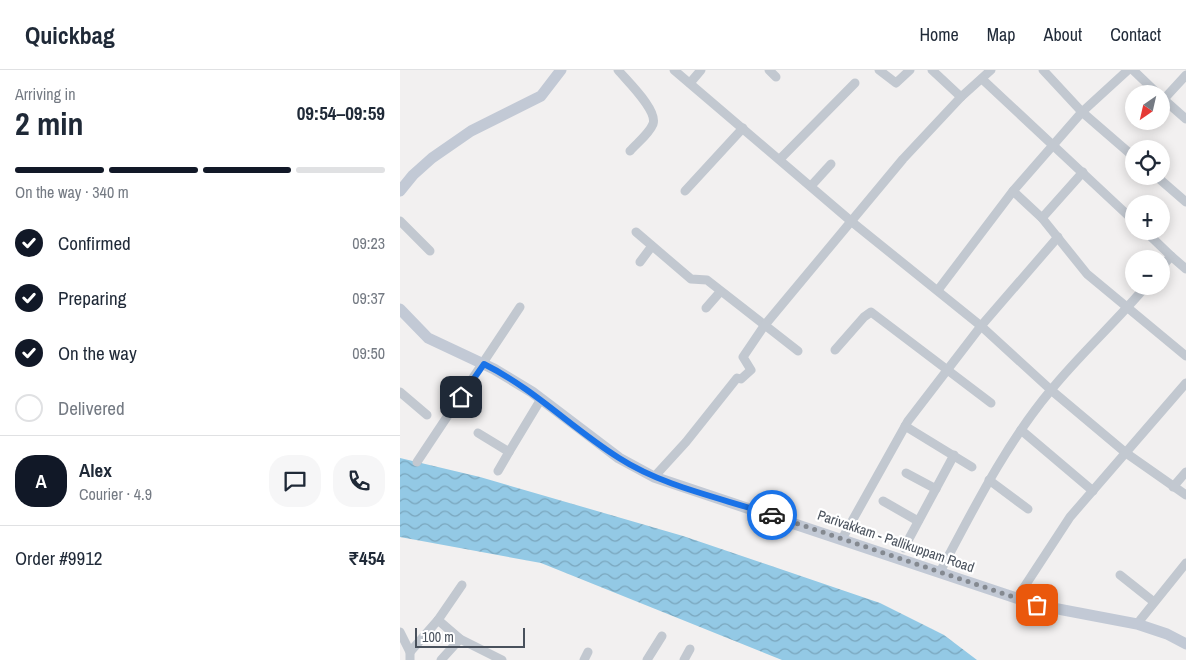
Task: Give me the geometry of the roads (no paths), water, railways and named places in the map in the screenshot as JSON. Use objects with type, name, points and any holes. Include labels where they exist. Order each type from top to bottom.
[{"type":"street","points":[[618,70],[652,113],[653,123],[649,130],[630,151]]},
{"type":"street","points":[[674,70],[852,222],[981,326],[1051,390],[1126,453],[1186,496]]},
{"type":"street","points":[[690,84],[701,70]]},
{"type":"street","points":[[768,70],[776,77]]},
{"type":"street","points":[[879,70],[896,83],[910,70]]},
{"type":"street","points":[[932,70],[961,97]]},
{"type":"street","points":[[654,477],[686,442],[738,378],[741,379],[752,370],[743,357],[764,326],[903,159],[961,97],[991,70]]},
{"type":"street","points":[[1043,70],[1082,112],[1125,149]]},
{"type":"street","points":[[938,290],[1013,191],[1052,144],[1082,112],[1128,70]]},
{"type":"street","points":[[1132,70],[1148,85]]},
{"type":"street","points":[[400,191],[413,175],[432,158],[471,131],[541,96],[557,72]]},
{"type":"street","points":[[1170,89],[1186,74]]},
{"type":"street","points":[[982,79],[1125,212]]},
{"type":"street","points":[[780,159],[855,83]]},
{"type":"street","points":[[1170,105],[1186,119]]},
{"type":"street","points":[[685,191],[743,128]]},
{"type":"street","points":[[812,186],[830,164]]},
{"type":"street","points":[[1042,218],[1083,172]]},
{"type":"street","points":[[1166,185],[1183,200],[1186,189]]},
{"type":"street","points":[[1013,191],[1042,218],[1086,274],[1186,356]]},
{"type":"street","points":[[400,221],[430,251]]},
{"type":"street","points":[[636,232],[691,279],[694,281],[703,278],[798,351]]},
{"type":"street","points":[[842,539],[905,426],[981,326],[1058,237]]},
{"type":"street","points":[[1154,240],[1186,269]]},
{"type":"street","points":[[640,262],[652,246]]},
{"type":"street","points":[[706,308],[720,292]]},
{"type":"street","points":[[940,572],[990,480],[1021,430],[1051,390],[1139,295]]},
{"type":"street","points":[[417,462],[484,364],[520,307]]},
{"type":"street","name":"Parivakkam - Pallikuppam Road","points":[[401,312],[428,338],[484,364],[541,399],[619,458],[654,477],[1037,605],[1138,624],[1167,634],[1186,644]]},
{"type":"street","points":[[835,350],[864,316],[871,312],[991,403]]},
{"type":"street","points":[[1017,598],[1055,537],[1186,383]]},
{"type":"street","points":[[400,392],[427,415]]},
{"type":"street","points":[[498,471],[541,399]]},
{"type":"street","points":[[905,426],[972,466]]},
{"type":"street","points":[[1021,430],[1093,491]]},
{"type":"street","points":[[478,433],[509,452]]},
{"type":"street","points":[[904,548],[954,455]]},
{"type":"street","points":[[1174,487],[1186,472]]},
{"type":"street","points":[[906,473],[936,489]]},
{"type":"street","points":[[990,480],[1028,509]]},
{"type":"street","points":[[883,502],[918,521]]},
{"type":"street","points":[[1138,624],[1186,563]]},
{"type":"street","points":[[1120,575],[1154,602]]},
{"type":"street","points":[[400,632],[410,656],[462,585]]},
{"type":"street","points":[[438,620],[460,639],[502,660]]},
{"type":"street","points":[[648,660],[662,636]]},
{"type":"street","points":[[441,660],[460,639]]},
{"type":"street","points":[[684,660],[690,649]]},
{"type":"water","points":[[400,458],[480,477],[683,536],[880,603],[944,635],[977,660],[782,660],[541,563],[400,537]]}]
